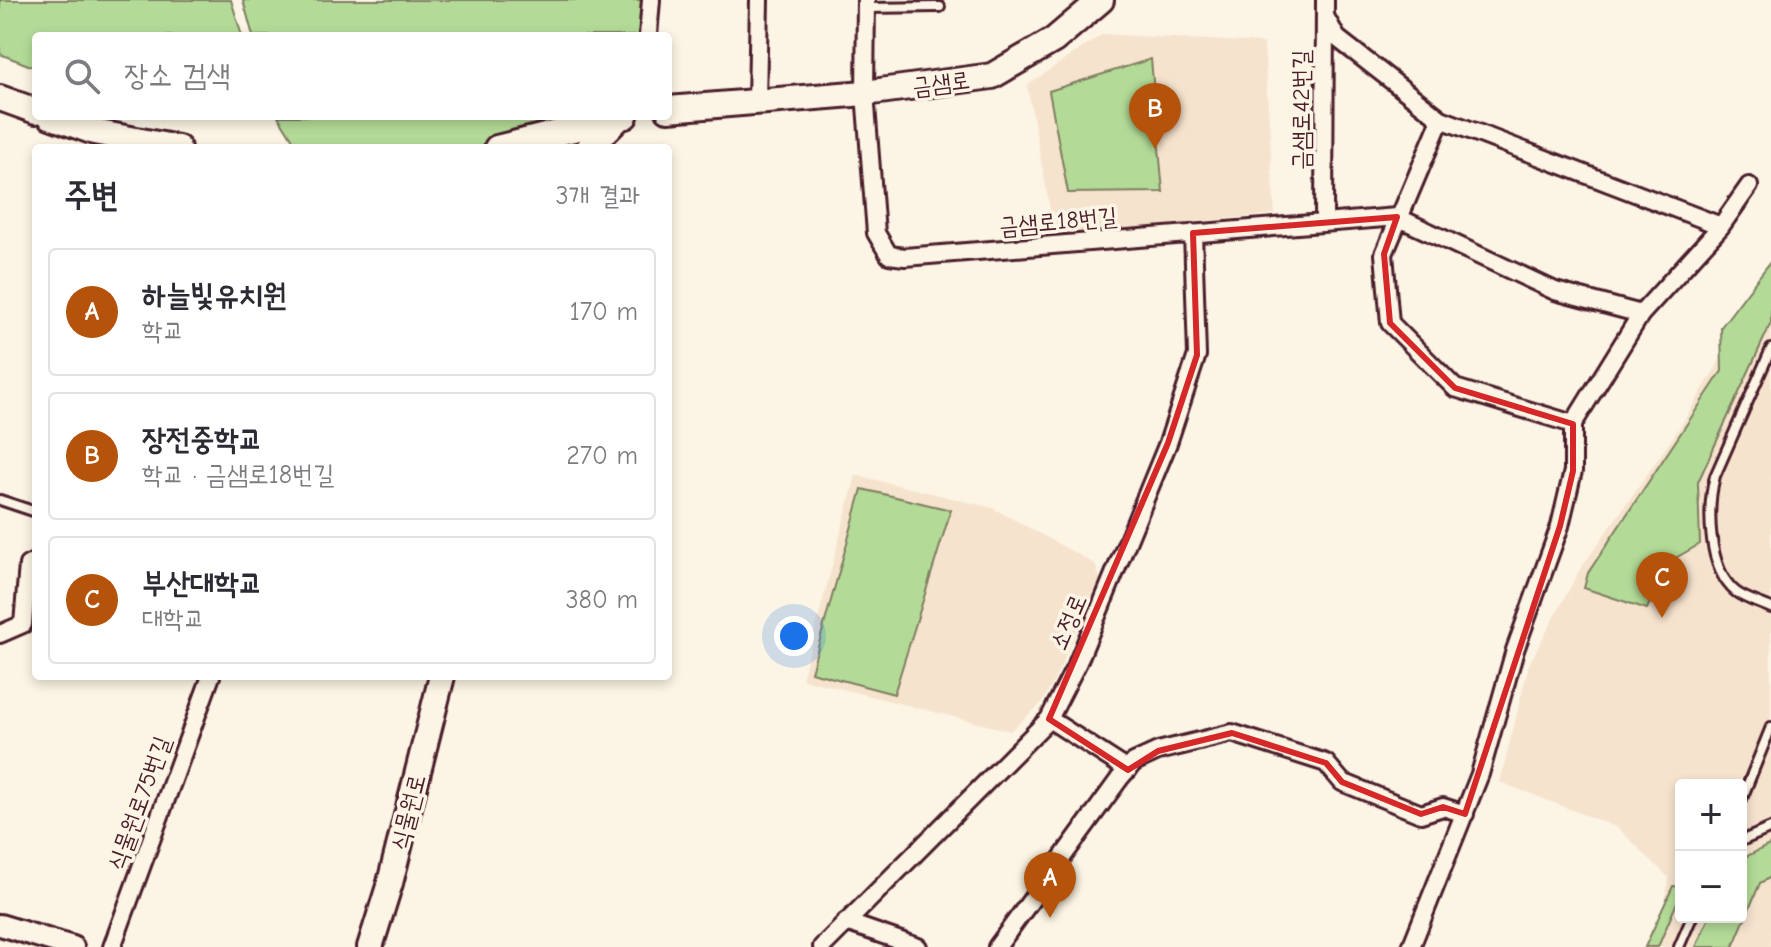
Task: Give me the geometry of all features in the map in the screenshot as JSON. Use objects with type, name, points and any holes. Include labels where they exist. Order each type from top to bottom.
[{"type":"main road","name":"금샘로","points":[[672,109],[865,93],[992,76],[1054,40],[1101,0]]},
{"type":"main road","points":[[0,98],[32,110]]},
{"type":"main road","points":[[61,120],[94,132],[157,144]]},
{"type":"main road","points":[[518,144],[610,120]]},
{"type":"main road","points":[[593,144],[619,120]]},
{"type":"main road","name":"식물원로","points":[[370,947],[390,883],[441,680]]},
{"type":"street","points":[[648,32],[651,0]]},
{"type":"street","points":[[757,102],[759,0]]},
{"type":"street","points":[[865,93],[866,4]]},
{"type":"street","points":[[1325,8],[1337,38],[1441,119],[1721,226]]},
{"type":"street","name":"금샘로42번길","points":[[1324,221],[1325,8]]},
{"type":"street","name":"금샘로18번길","points":[[865,93],[876,233],[889,255],[905,257],[1397,217],[1555,291],[1641,314]]},
{"type":"street","points":[[1441,119],[1397,217],[1384,254],[1390,323],[1455,388],[1573,424]]},
{"type":"street","points":[[1411,947],[1480,774],[1515,650],[1560,526],[1573,471],[1573,424],[1641,314],[1721,226],[1749,186]]},
{"type":"street","name":"소정로","points":[[822,947],[1049,719],[1078,662],[1168,443],[1197,355],[1193,233]]},
{"type":"street","points":[[0,634],[23,624],[28,565],[32,563]]},
{"type":"street","name":"식물원로75번길","points":[[112,947],[210,680]]},
{"type":"street","points":[[1049,719],[1128,770]]},
{"type":"street","points":[[997,947],[1134,762],[1158,751],[1232,733],[1326,763],[1342,782],[1421,814],[1443,807],[1465,814]]},
{"type":"street","points":[[846,922],[918,947]]},
{"type":"street","points":[[0,925],[73,947]]},
{"type":"lane","points":[[866,4],[940,7]]},
{"type":"lane","points":[[1771,349],[1710,494],[1714,541],[1724,579],[1736,593],[1771,608]]},
{"type":"lane","points":[[0,500],[32,511]]},
{"type":"lane","points":[[1747,786],[1771,727]]},
{"type":"lane","points":[[1747,838],[1771,828]]},
{"type":"lane","points":[[1679,947],[1689,923]]},
{"type":"highlighted area","points":[[1397,217],[1384,254],[1390,323],[1455,388],[1573,424],[1573,471],[1560,526],[1465,814],[1443,807],[1421,814],[1342,782],[1326,763],[1232,733],[1158,751],[1128,770],[1049,719],[1168,443],[1197,355],[1193,233]]},
{"type":"shaded area","points":[[1103,34],[1264,43],[1275,214],[1055,236],[1027,85]]},
{"type":"shaded area","points":[[1771,285],[1771,947],[1651,947],[1662,924],[1669,878],[1618,828],[1500,782],[1529,664],[1579,571],[1678,430],[1754,305]]},
{"type":"shaded area","points":[[856,475],[993,508],[1095,564],[1100,579],[1053,683],[1042,703],[1010,731],[802,679]]},
{"type":"green space","points":[[0,0],[231,0],[241,32],[32,32],[32,66],[0,54]]},
{"type":"green space","points":[[243,0],[642,0],[639,32],[252,32]]},
{"type":"green space","points":[[1151,59],[1163,192],[1068,193],[1049,91]]},
{"type":"green space","points":[[280,120],[604,120],[512,144],[296,144]]},
{"type":"green space","points":[[1771,261],[1771,323],[1698,482],[1700,544],[1667,563],[1647,609],[1584,588],[1588,573],[1722,371],[1721,327]]},
{"type":"green space","points":[[862,489],[951,510],[894,694],[811,672]]},
{"type":"green space","points":[[1771,844],[1771,877],[1760,883],[1747,914],[1747,856]]},
{"type":"green space","points":[[1675,886],[1675,907],[1658,947],[1645,947]]},
{"type":"green space","points":[[1706,923],[1743,923],[1733,947],[1696,947]]},
{"type":"place","name":"장전중학교","points":[[1155,149]]},
{"type":"place","name":"부산대학교","points":[[1662,618]]},
{"type":"place","name":"하늘빛유치원","points":[[1050,918]]}]
